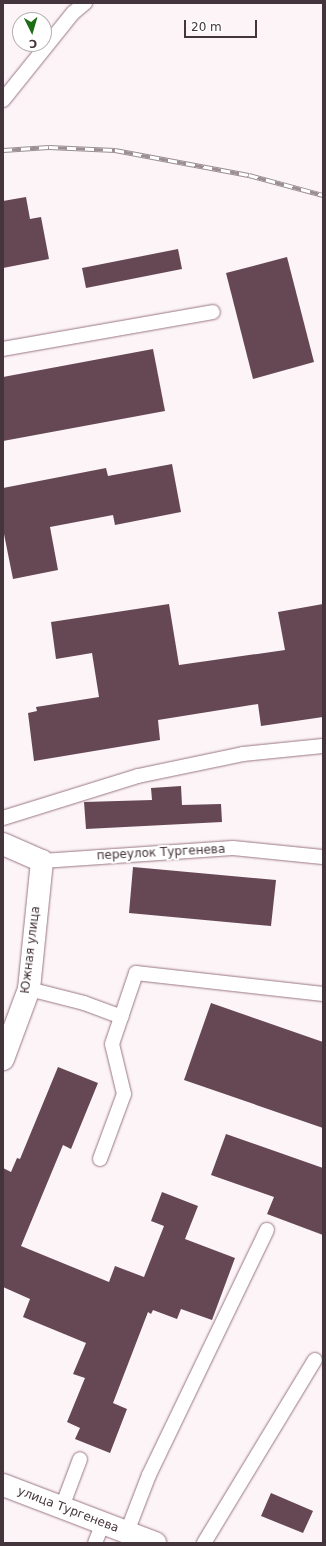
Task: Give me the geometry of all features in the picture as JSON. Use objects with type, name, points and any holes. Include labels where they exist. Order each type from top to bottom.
[{"type":"street","name":"переулок Тургенева","points":[[3,844],[42,861]]},
{"type":"street","name":"Южная улица","points":[[3,1058],[28,989],[42,861]]},
{"type":"street","name":"улица Тургенева","points":[[3,1485],[155,1543]]},
{"type":"lane","points":[[3,100],[59,30],[85,3]]},
{"type":"lane","points":[[3,349],[213,312]]},
{"type":"lane","points":[[3,818],[138,776],[243,754],[323,746]]},
{"type":"lane","name":"переулок Тургенева","points":[[42,861],[233,848],[307,854],[323,857]]},
{"type":"lane","points":[[307,854],[323,851]]},
{"type":"lane","points":[[100,1159],[124,1094],[112,1044],[136,972],[323,994]]},
{"type":"lane","points":[[28,989],[84,1003],[122,1017]]},
{"type":"lane","points":[[127,1532],[149,1475],[267,1230]]},
{"type":"lane","points":[[204,1543],[315,1360]]},
{"type":"lane","points":[[62,1507],[80,1459]]},
{"type":"lane","points":[[95,1543],[103,1523]]},
{"type":"building","points":[[26,197],[30,219],[41,217],[49,259],[3,268],[3,201]]},
{"type":"building","points":[[178,249],[182,269],[86,288],[82,268]]},
{"type":"building","points":[[287,257],[314,362],[253,379],[226,273]]},
{"type":"building","points":[[153,349],[165,411],[3,441],[3,377]]},
{"type":"building","points":[[172,464],[181,512],[115,525],[113,515],[50,527],[58,570],[13,579],[3,529],[3,488],[106,468],[108,476]]},
{"type":"building","points":[[169,604],[179,665],[285,650],[278,612],[323,604],[323,717],[261,726],[258,704],[158,720],[160,740],[34,761],[28,713],[37,711],[36,707],[99,697],[92,653],[56,659],[51,622]]},
{"type":"building","points":[[181,786],[182,805],[221,804],[222,822],[86,829],[84,802],[152,800],[151,788]]},
{"type":"building","points":[[133,867],[276,880],[271,926],[129,913]]},
{"type":"building","points":[[211,1003],[323,1042],[323,1128],[184,1080]]},
{"type":"building","points":[[58,1067],[98,1083],[71,1149],[63,1145],[21,1246],[109,1282],[115,1266],[144,1277],[164,1226],[151,1221],[162,1192],[198,1206],[185,1239],[235,1258],[212,1320],[181,1309],[177,1319],[153,1310],[151,1314],[148,1312],[113,1403],[127,1409],[110,1453],[75,1439],[80,1428],[67,1422],[85,1378],[73,1374],[86,1343],[23,1317],[30,1299],[3,1287],[3,1168],[11,1172],[17,1158],[20,1159]]},
{"type":"building","points":[[226,1134],[323,1168],[323,1235],[267,1214],[274,1197],[211,1175]]},
{"type":"building","points":[[271,1493],[313,1511],[303,1533],[261,1516]]},
{"type":"railway","points":[[3,150],[49,147],[115,150],[249,175],[323,195]]}]
